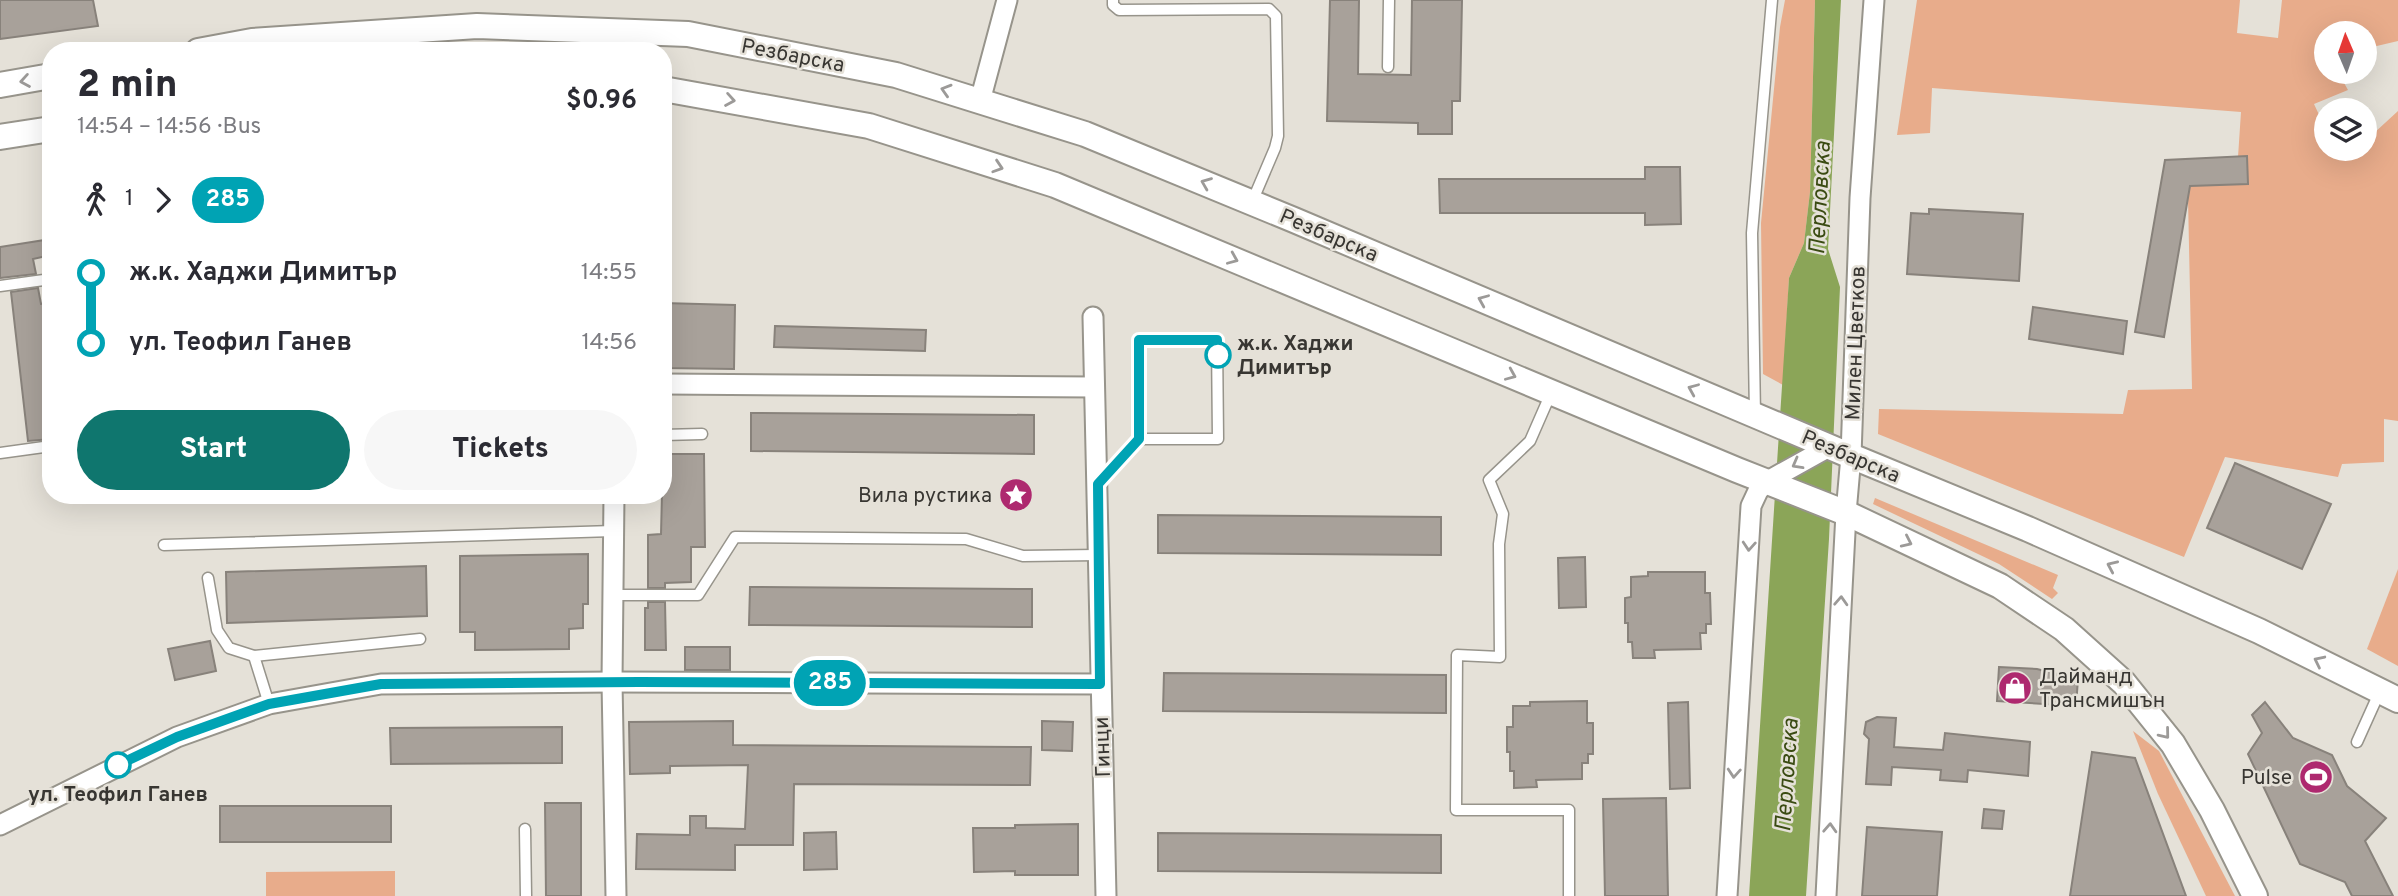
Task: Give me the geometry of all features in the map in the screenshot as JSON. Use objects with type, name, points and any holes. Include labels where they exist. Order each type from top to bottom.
[{"type":"street","points":[[980,101],[1007,0]]},
{"type":"street","name":"Милен Цветков","points":[[1826,896],[1846,513],[1840,452],[1874,0]]},
{"type":"street","name":"Резбарска","points":[[247,42],[477,26],[688,34],[896,75],[1085,134],[1251,202],[2028,529],[2233,620],[2389,696]]},
{"type":"street","points":[[0,85],[42,78]]},
{"type":"street","points":[[672,91],[869,126],[1055,185],[1846,513],[2000,586],[2064,629],[2124,683],[2173,744],[2212,810],[2255,896]]},
{"type":"street","points":[[0,137],[42,131]]},
{"type":"street","name":"Гинци","points":[[1093,317],[1106,896]]},
{"type":"street","points":[[672,384],[1094,387]]},
{"type":"street","name":"Милен Цветков","points":[[1766,482],[1840,452]]},
{"type":"street","points":[[1727,896],[1751,506],[1766,482]]},
{"type":"street","points":[[614,504],[612,682],[616,896]]},
{"type":"street","points":[[0,825],[177,737],[269,704],[381,684],[1100,684]]},
{"type":"lane","points":[[1113,0],[1113,5],[1119,10],[1269,9],[1276,16],[1278,136],[1251,202]]},
{"type":"lane","points":[[1388,67],[1389,0]]},
{"type":"lane","points":[[1755,416],[1752,233],[1772,0]]},
{"type":"lane","points":[[0,286],[42,280]]},
{"type":"lane","points":[[1098,484],[1139,439],[1139,340],[1217,340],[1218,439],[1139,439]]},
{"type":"lane","points":[[1552,392],[1530,441],[1489,480],[1503,514],[1499,544],[1500,657],[1457,655],[1456,810],[1569,810],[1569,896]]},
{"type":"lane","points":[[672,435],[702,434]]},
{"type":"lane","points":[[0,453],[42,447]]},
{"type":"lane","points":[[164,545],[613,531]]},
{"type":"lane","points":[[612,595],[698,595],[735,537],[966,539],[1023,556],[1097,555]]},
{"type":"lane","points":[[208,578],[217,630],[229,648],[254,656],[420,639]]},
{"type":"lane","points":[[254,656],[269,704]]},
{"type":"lane","points":[[2357,742],[2389,696]]},
{"type":"lane","points":[[525,829],[526,896]]},
{"type":"shaded area","points":[[1785,0],[1815,0],[1810,192],[1804,243],[1789,278],[1783,385],[1763,374],[1761,223]]},
{"type":"shaded area","points":[[1917,0],[2240,0],[2237,33],[2278,38],[2282,0],[2398,0],[2398,41],[2377,46],[2377,21],[2314,21],[2314,84],[2345,84],[2348,90],[2329,98],[2314,98],[2314,161],[2377,161],[2377,130],[2398,111],[2398,421],[2384,419],[2384,462],[2342,464],[2338,477],[2225,457],[2184,557],[1878,434],[1879,409],[2123,414],[2128,390],[2192,389],[2188,198],[2190,186],[2248,183],[2247,157],[2238,157],[2241,112],[1932,88],[1930,133],[1897,135]]},
{"type":"shaded area","points":[[1875,498],[2058,575],[2053,588],[2058,593],[2052,599],[1999,564],[1873,504]]},
{"type":"shaded area","points":[[2398,569],[2398,666],[2367,649]]},
{"type":"shaded area","points":[[2133,731],[2159,751],[2235,896],[2206,896],[2158,794]]},
{"type":"shaded area","points":[[395,871],[395,896],[266,896],[266,872]]},
{"type":"water","name":"Перловска","points":[[1815,0],[1841,0],[1828,249],[1840,287],[1829,539],[1806,896],[1749,896],[1789,278],[1804,243],[1810,192]]},
{"type":"building","points":[[0,0],[93,0],[98,26],[0,39]]},
{"type":"building","points":[[1330,0],[1359,0],[1358,74],[1411,75],[1412,0],[1462,0],[1460,101],[1452,101],[1452,134],[1418,134],[1418,123],[1327,121]]},
{"type":"building","points":[[2247,156],[2248,184],[2190,186],[2164,337],[2135,332],[2165,160]]},
{"type":"building","points":[[1645,167],[1680,167],[1681,224],[1645,225],[1645,213],[1440,213],[1439,179],[1645,179]]},
{"type":"building","points":[[1929,209],[2023,214],[2019,281],[1907,274],[1911,213],[1929,214]]},
{"type":"building","points":[[42,240],[42,257],[33,259],[36,274],[0,278],[0,247]]},
{"type":"building","points":[[38,288],[42,304],[42,440],[28,441],[11,292]]},
{"type":"building","points":[[672,303],[735,305],[734,369],[672,368]]},
{"type":"building","points":[[2033,307],[2127,321],[2123,354],[2029,339]]},
{"type":"building","points":[[775,326],[926,330],[925,351],[774,347]]},
{"type":"building","points":[[751,413],[1034,415],[1034,454],[751,451]]},
{"type":"building","points":[[672,454],[704,454],[705,547],[691,547],[691,582],[665,583],[665,588],[648,588],[648,535],[661,534],[662,504],[672,504]]},
{"type":"building","points":[[2235,463],[2331,504],[2302,569],[2207,528]]},
{"type":"building","points":[[1158,515],[1441,517],[1441,555],[1158,553]]},
{"type":"building","points":[[588,554],[588,604],[583,604],[583,628],[569,629],[569,649],[475,650],[475,632],[460,632],[460,556]]},
{"type":"building","points":[[1585,557],[1586,607],[1559,608],[1558,558]]},
{"type":"building","points":[[426,566],[427,616],[227,623],[226,572]]},
{"type":"building","points":[[1648,572],[1705,572],[1705,593],[1710,593],[1711,624],[1706,624],[1706,633],[1700,633],[1701,649],[1654,650],[1655,658],[1633,658],[1632,642],[1628,642],[1628,623],[1625,623],[1625,598],[1631,597],[1631,577],[1648,576]]},
{"type":"building","points":[[750,587],[1032,589],[1032,627],[749,625]]},
{"type":"building","points":[[648,602],[665,602],[666,650],[645,650],[645,608],[648,608]]},
{"type":"building","points":[[210,641],[216,671],[175,680],[168,649]]},
{"type":"building","points":[[685,647],[730,647],[730,670],[685,670]]},
{"type":"building","points":[[1999,667],[2037,669],[2078,679],[2076,706],[1997,701]]},
{"type":"building","points":[[1164,673],[1446,675],[1446,713],[1163,711]]},
{"type":"building","points":[[1587,701],[1587,723],[1593,723],[1593,754],[1588,754],[1588,763],[1582,763],[1582,779],[1536,780],[1537,787],[1514,788],[1514,771],[1510,771],[1510,752],[1507,752],[1507,727],[1513,727],[1513,706],[1530,706],[1530,702]]},
{"type":"building","points":[[1688,702],[1690,788],[1670,789],[1668,703]]},
{"type":"building","points":[[2265,702],[2293,738],[2332,755],[2347,786],[2386,818],[2365,841],[2393,896],[2352,896],[2345,882],[2300,864],[2248,754],[2262,733],[2252,715]]},
{"type":"building","points":[[1877,717],[1896,718],[1894,747],[1943,750],[1945,733],[2030,742],[2028,776],[1968,770],[1967,782],[1940,780],[1941,770],[1892,767],[1891,785],[1866,784],[1869,739],[1864,734],[1866,722]]},
{"type":"building","points":[[733,721],[733,745],[1031,747],[1030,785],[794,784],[793,845],[735,845],[735,870],[636,869],[637,834],[690,835],[690,816],[706,816],[706,828],[745,829],[748,765],[670,766],[670,773],[630,774],[629,722]]},
{"type":"building","points":[[1042,721],[1073,722],[1072,751],[1042,750]]},
{"type":"building","points":[[562,727],[562,763],[391,764],[390,728]]},
{"type":"building","points":[[2092,752],[2135,758],[2186,896],[2070,896]]},
{"type":"building","points":[[1666,798],[1668,896],[1605,896],[1603,799]]},
{"type":"building","points":[[545,803],[581,803],[581,896],[546,896]]},
{"type":"building","points":[[220,806],[391,806],[391,842],[220,842]]},
{"type":"building","points":[[1984,809],[2004,811],[2002,829],[1982,828]]},
{"type":"building","points":[[1078,824],[1078,875],[1015,875],[1015,871],[974,872],[973,828]]},
{"type":"building","points":[[1867,827],[1942,832],[1937,896],[1862,896]]},
{"type":"building","points":[[836,832],[837,869],[804,870],[804,833]]},
{"type":"building","points":[[1158,833],[1441,835],[1441,873],[1158,871]]},
{"type":"bus line","name":"285","points":[[118,765],[177,737],[269,704],[381,684],[1100,684],[1098,484],[1139,439],[1139,340],[1217,340],[1218,355]]},
{"type":"place","name":"ж.к. Хаджи Димитър","points":[[1218,355]]},
{"type":"place","name":"Вила рустика","points":[[1016,495]]},
{"type":"place","name":"Дайманд Трансмишън","points":[[2015,688]]},
{"type":"place","name":"ул. Теофил Ганев","points":[[118,765]]},
{"type":"place","name":"Pulse","points":[[2316,777]]}]
